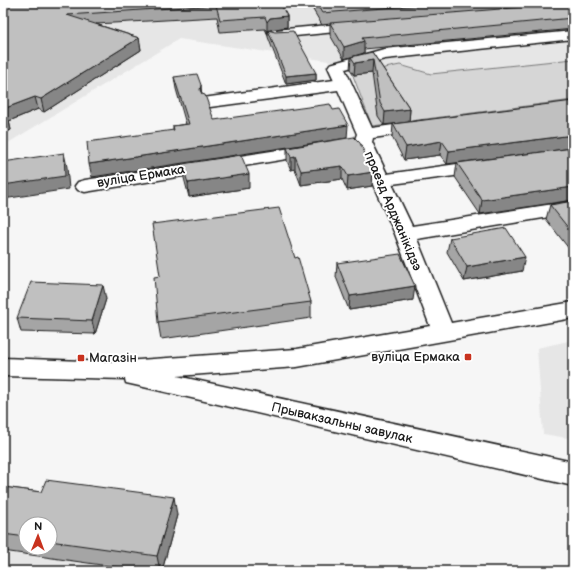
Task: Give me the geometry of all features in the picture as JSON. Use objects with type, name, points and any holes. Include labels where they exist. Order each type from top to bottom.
[{"type":"street","points":[[275,34],[377,25]]},
{"type":"street","points":[[210,102],[340,76],[384,54],[573,35]]},
{"type":"street","name":"праезд Арджанікідзэ","points":[[340,76],[352,141],[382,180],[444,333]]},
{"type":"street","name":"вуліца Ермака","points":[[85,186],[352,141],[435,125]]},
{"type":"street","points":[[382,180],[504,164]]},
{"type":"street","points":[[405,234],[573,207]]},
{"type":"street","points":[[3,367],[110,371],[297,358],[573,310]]},
{"type":"street","name":"Прывакзальны завулак","points":[[110,371],[573,474]]},
{"type":"shaded area","points":[[3,3],[350,3],[355,8],[420,3],[573,3],[573,59],[431,74],[400,65],[375,70],[342,63],[179,39],[3,146]]},
{"type":"shaded area","points":[[573,59],[573,100],[372,126],[352,73],[354,67],[375,70],[400,65],[431,74]]},
{"type":"shaded area","points":[[573,340],[573,439],[543,434],[537,348]]},
{"type":"shaded area","points":[[3,551],[18,553],[18,556],[38,556],[144,571],[3,571]]},
{"type":"building","points":[[3,3],[280,3],[287,16],[270,18],[267,22],[265,17],[220,20],[216,5],[67,15],[139,38],[41,99],[35,97],[3,109]]},
{"type":"building","points":[[316,3],[345,3],[346,5],[380,3],[446,3],[322,13]]},
{"type":"building","points":[[573,3],[573,18],[362,38],[364,41],[344,47],[330,23]]},
{"type":"building","points":[[268,30],[275,32],[293,31],[316,73],[286,76]]},
{"type":"building","points":[[372,52],[410,109],[385,112],[380,103],[373,60],[355,63],[351,57]]},
{"type":"building","points":[[197,74],[201,85],[200,90],[202,94],[205,95],[214,120],[330,104],[333,110],[339,109],[348,125],[89,164],[87,142],[174,130],[173,126],[189,124],[174,77]]},
{"type":"building","points":[[573,101],[573,135],[449,151],[442,141],[406,147],[393,124]]},
{"type":"building","points":[[3,112],[8,117],[3,120]]},
{"type":"building","points":[[354,137],[360,143],[373,172],[348,176],[342,166],[301,171],[295,156],[291,157],[287,148]]},
{"type":"building","points":[[573,148],[573,187],[482,200],[457,163]]},
{"type":"building","points":[[64,153],[65,176],[3,185],[3,162]]},
{"type":"building","points":[[241,155],[249,174],[188,183],[182,164]]},
{"type":"building","points":[[573,201],[573,234],[550,205]]},
{"type":"building","points":[[279,208],[295,258],[298,257],[311,302],[158,322],[154,277],[160,276],[152,224]]},
{"type":"building","points":[[506,228],[525,257],[467,267],[450,238]]},
{"type":"building","points":[[400,254],[415,286],[350,296],[337,263]]},
{"type":"building","points":[[31,282],[103,285],[92,321],[17,318]]},
{"type":"building","points":[[46,480],[174,497],[157,556],[58,542],[58,516],[18,516],[18,536],[3,534],[3,487],[41,492]]},
{"type":"place","name":"вуліца Ермака","points":[[468,357]]},
{"type":"place","name":"Магазін","points":[[81,358]]}]
